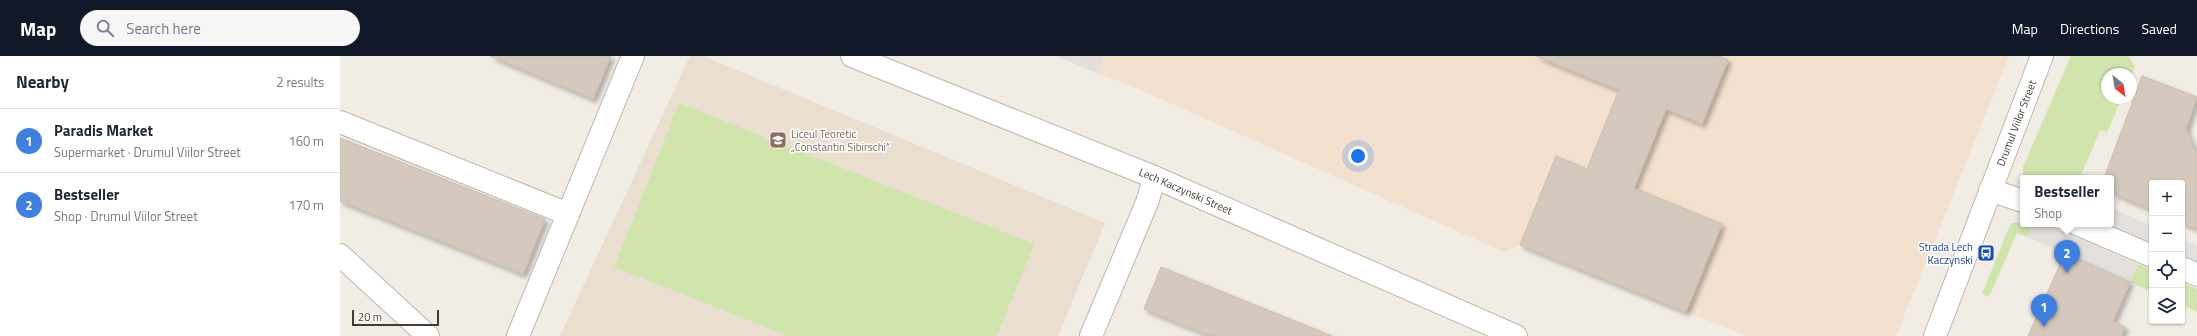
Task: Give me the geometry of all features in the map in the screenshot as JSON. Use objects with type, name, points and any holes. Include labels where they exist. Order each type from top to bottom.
[{"type":"street","points":[[518,336],[633,56]]},
{"type":"street","name":"Lech Kaczynski Street","points":[[852,56],[1154,177],[1516,336]]},
{"type":"street","name":"Drumul Viilor Street","points":[[1935,336],[2042,56]]},
{"type":"street","points":[[340,122],[568,214]]},
{"type":"street","points":[[1091,336],[1148,200],[1154,177]]},
{"type":"street","points":[[1990,190],[2020,200]]},
{"type":"street","points":[[2084,227],[2149,255]]},
{"type":"street","points":[[340,255],[428,336]]},
{"type":"street","points":[[2185,269],[2197,275]]},
{"type":"shaded area","name":"Liceul Teoretic „Constantin Sibirschi“","points":[[690,56],[703,56],[1105,223],[1058,336],[560,336]]},
{"type":"shaded area","points":[[1056,56],[1104,56],[1097,73]]},
{"type":"shaded area","points":[[1104,56],[2009,56],[1896,336],[1747,336],[1520,245],[1504,252],[1134,87],[1097,73]]},
{"type":"shaded area","points":[[2114,209],[2149,225],[2149,242],[2114,227]]},
{"type":"shaded area","points":[[2032,227],[2053,227],[2138,264],[2130,282],[2027,237]]},
{"type":"shaded area","points":[[2185,240],[2197,246],[2197,263],[2185,258]]},
{"type":"green space","points":[[2071,56],[2128,56],[2135,66],[2134,68],[2101,68],[2101,104],[2119,104],[2107,132],[2100,130],[2081,175],[2023,175],[2023,167]]},
{"type":"green space","name":"Liceul Teoretic „Constantin Sibirschi“","points":[[679,103],[1034,244],[997,336],[788,336],[614,267]]},
{"type":"green space","points":[[2012,223],[2020,223],[2020,227],[2031,228],[2027,237],[2017,233],[1989,297],[1982,294]]},
{"type":"green space","points":[[2138,264],[2149,269],[2149,291],[2130,282]]},
{"type":"green space","points":[[2185,284],[2197,289],[2197,312],[2185,306]]},
{"type":"building","points":[[490,56],[611,56],[593,99]]},
{"type":"building","points":[[1536,56],[1719,56],[1728,60],[1702,124],[1666,109],[1634,188],[1722,224],[1686,312],[1520,245],[1556,156],[1587,169],[1619,90]]},
{"type":"building","points":[[2142,76],[2197,97],[2186,129],[2197,155],[2197,229],[2185,224],[2185,180],[2149,180],[2149,209],[2114,193],[2114,175],[2105,175],[2132,104],[2137,104],[2137,89]]},
{"type":"building","points":[[340,138],[545,219],[523,274],[340,201]]},
{"type":"building","points":[[2065,253],[2130,282],[2113,321],[2125,327],[2121,336],[2028,336]]},
{"type":"building","points":[[1161,267],[1332,336],[1211,336],[1144,309]]},
{"type":"place","name":"Liceul Teoretic „Constantin Sibirschi“","points":[[778,140]]},
{"type":"place","name":"Strada Lech Kaczynski","points":[[1986,253]]},
{"type":"place","name":"Bestseller","points":[[2067,273]]},
{"type":"place","name":"Paradis Market","points":[[2044,327]]}]
